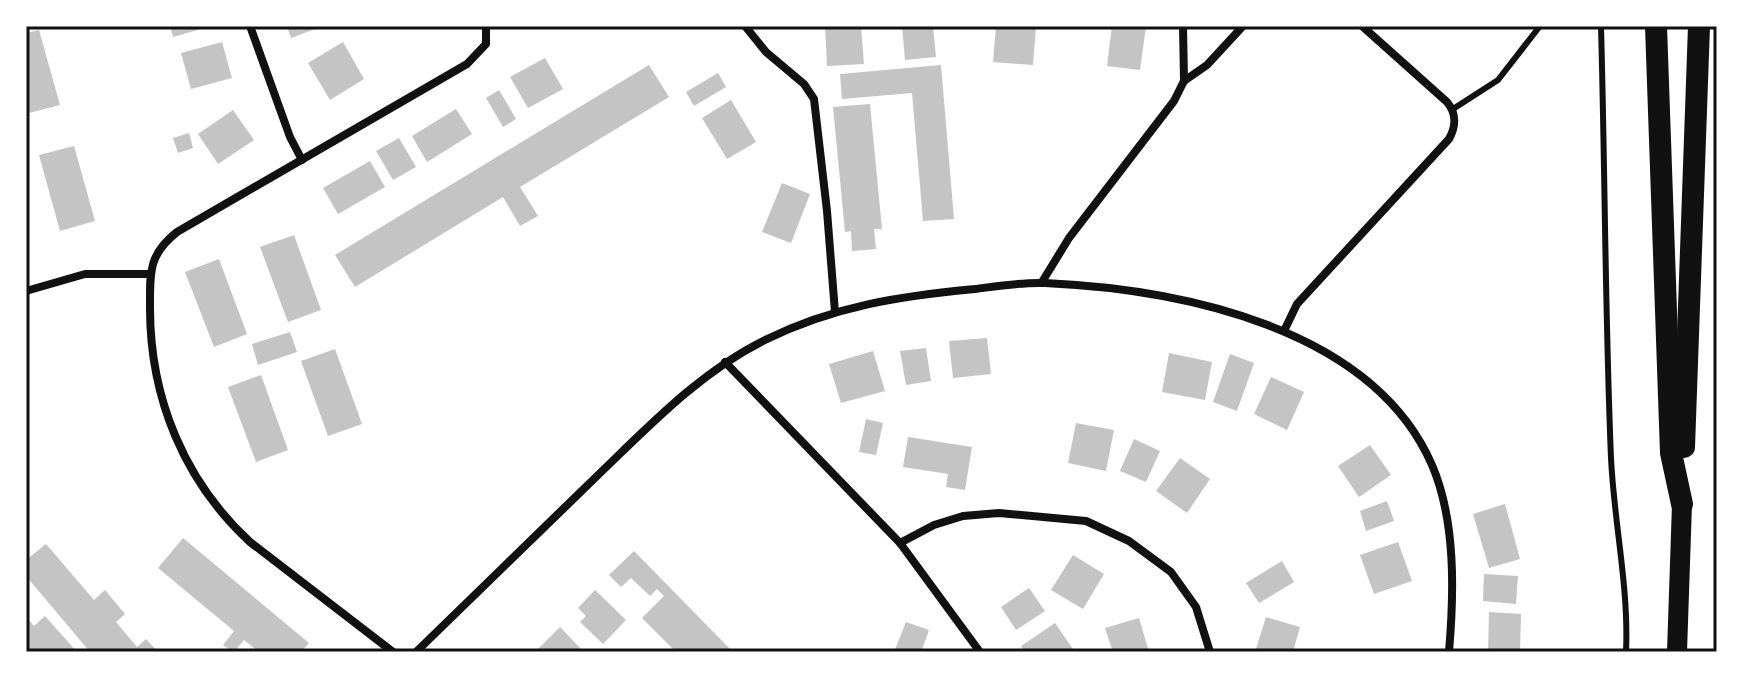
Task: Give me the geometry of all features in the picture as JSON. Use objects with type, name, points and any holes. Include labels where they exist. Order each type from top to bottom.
[{"type":"highway","points":[[1656,26],[1671,453],[1682,504]]},
{"type":"highway","points":[[1677,652],[1699,26]]},
{"type":"street","points":[[250,26],[290,137],[302,160]]},
{"type":"street","points":[[393,652],[250,542],[229,522],[190,469],[161,397],[150,342],[150,274],[161,245],[177,232],[467,64],[486,44],[486,26]]},
{"type":"street","points":[[745,26],[766,52],[804,84],[814,99],[835,312]]},
{"type":"street","points":[[1042,282],[1069,238],[1174,101],[1184,81],[1183,26]]},
{"type":"street","points":[[1184,81],[1207,65],[1243,26]]},
{"type":"street","points":[[1284,331],[1297,304],[1454,130],[1453,109],[1362,26]]},
{"type":"street","points":[[26,291],[85,274],[150,274]]},
{"type":"street","points":[[416,652],[662,414],[725,362],[773,336],[873,301],[1042,282],[1146,294],[1221,311],[1284,331],[1320,347],[1366,379],[1400,414],[1432,464],[1450,551],[1449,652]]},
{"type":"street","points":[[725,362],[900,543],[980,652]]},
{"type":"street","points":[[900,543],[934,525],[963,516],[999,513],[1086,521],[1129,541],[1171,572],[1196,607],[1210,652]]},
{"type":"lane","points":[[1453,109],[1498,80],[1540,26]]},
{"type":"lane","points":[[1601,26],[1612,473],[1626,593],[1626,652]]},
{"type":"building","points":[[170,26],[208,26],[208,27],[173,37]]},
{"type":"building","points":[[287,26],[323,26],[291,38]]},
{"type":"building","points":[[825,26],[861,26],[864,64],[827,66]]},
{"type":"building","points":[[902,26],[933,26],[936,57],[905,60]]},
{"type":"building","points":[[996,26],[1036,26],[1033,65],[993,62]]},
{"type":"building","points":[[1112,26],[1146,26],[1140,70],[1107,66]]},
{"type":"building","points":[[39,30],[60,105],[29,113],[26,104],[26,33]]},
{"type":"building","points":[[222,42],[232,78],[191,89],[181,53]]},
{"type":"building","points":[[343,42],[364,79],[330,100],[308,63]]},
{"type":"building","points":[[545,58],[563,89],[528,108],[510,77]]},
{"type":"building","points":[[649,65],[669,97],[520,187],[538,216],[520,226],[503,197],[355,287],[335,255]]},
{"type":"building","points":[[941,65],[954,219],[923,221],[912,93],[842,99],[840,74]]},
{"type":"building","points":[[718,73],[726,87],[694,106],[686,92]]},
{"type":"building","points":[[499,90],[516,119],[503,127],[486,98]]},
{"type":"building","points":[[731,100],[756,142],[727,159],[702,118]]},
{"type":"building","points":[[870,104],[882,229],[874,229],[876,249],[852,251],[851,231],[845,232],[833,107]]},
{"type":"building","points":[[456,109],[472,134],[427,162],[412,136]]},
{"type":"building","points":[[233,110],[254,140],[218,164],[198,134]]},
{"type":"building","points":[[189,133],[193,148],[178,153],[173,138]]},
{"type":"building","points":[[399,138],[416,167],[393,180],[376,151]]},
{"type":"building","points":[[74,146],[95,221],[60,231],[39,155]]},
{"type":"building","points":[[370,161],[385,187],[338,214],[323,188]]},
{"type":"building","points":[[782,183],[810,194],[791,243],[762,232]]},
{"type":"building","points":[[294,235],[321,310],[288,322],[260,247]]},
{"type":"building","points":[[219,259],[247,334],[214,347],[185,272]]},
{"type":"building","points":[[290,332],[297,352],[258,365],[252,344]]},
{"type":"building","points":[[987,338],[991,374],[953,378],[949,341]]},
{"type":"building","points":[[926,348],[931,381],[906,385],[900,351]]},
{"type":"building","points":[[335,349],[362,424],[328,436],[301,361]]},
{"type":"building","points":[[873,351],[885,391],[841,403],[829,364]]},
{"type":"building","points":[[1169,353],[1212,362],[1205,400],[1162,392]]},
{"type":"building","points":[[1230,354],[1254,363],[1237,411],[1213,402]]},
{"type":"building","points":[[261,375],[288,450],[256,462],[228,387]]},
{"type":"building","points":[[1271,377],[1304,392],[1287,430],[1254,414]]},
{"type":"building","points":[[866,419],[883,423],[876,455],[859,452]]},
{"type":"building","points":[[1076,423],[1114,430],[1106,471],[1068,463]]},
{"type":"building","points":[[908,437],[972,447],[965,490],[946,487],[948,474],[903,467]]},
{"type":"building","points":[[1134,439],[1160,451],[1146,482],[1120,471]]},
{"type":"building","points":[[1370,445],[1391,475],[1359,497],[1338,466]]},
{"type":"building","points":[[1180,458],[1210,479],[1187,513],[1156,491]]},
{"type":"building","points":[[1387,501],[1394,521],[1366,531],[1360,511]]},
{"type":"building","points":[[1505,504],[1520,559],[1489,568],[1473,514]]},
{"type":"building","points":[[183,538],[309,643],[301,652],[259,652],[244,640],[234,652],[223,645],[234,631],[158,568]]},
{"type":"building","points":[[1398,542],[1412,581],[1374,594],[1360,555]]},
{"type":"building","points":[[46,544],[94,600],[105,590],[125,614],[116,622],[137,647],[146,639],[158,652],[90,652],[26,576],[26,560]]},
{"type":"building","points":[[634,551],[733,652],[676,652],[642,618],[664,596],[657,589],[650,596],[631,578],[621,587],[609,575]]},
{"type":"building","points":[[1073,555],[1104,574],[1083,609],[1051,590]]},
{"type":"building","points":[[1282,561],[1294,582],[1259,603],[1246,583]]},
{"type":"building","points":[[1484,574],[1518,576],[1516,604],[1483,601]]},
{"type":"building","points":[[1029,588],[1045,611],[1016,630],[1001,607]]},
{"type":"building","points":[[595,590],[626,620],[603,644],[580,622],[586,616],[578,608]]},
{"type":"building","points":[[1489,612],[1521,614],[1520,652],[1488,652]]},
{"type":"building","points":[[45,616],[77,652],[26,652],[26,617],[34,626]]},
{"type":"building","points":[[1266,617],[1300,627],[1293,652],[1255,652]]},
{"type":"building","points":[[1139,618],[1149,652],[1113,652],[1105,628]]},
{"type":"building","points":[[906,622],[929,630],[921,652],[894,652]]},
{"type":"building","points":[[1055,623],[1075,652],[1025,652],[1021,646]]},
{"type":"building","points":[[560,627],[584,652],[535,652]]}]
